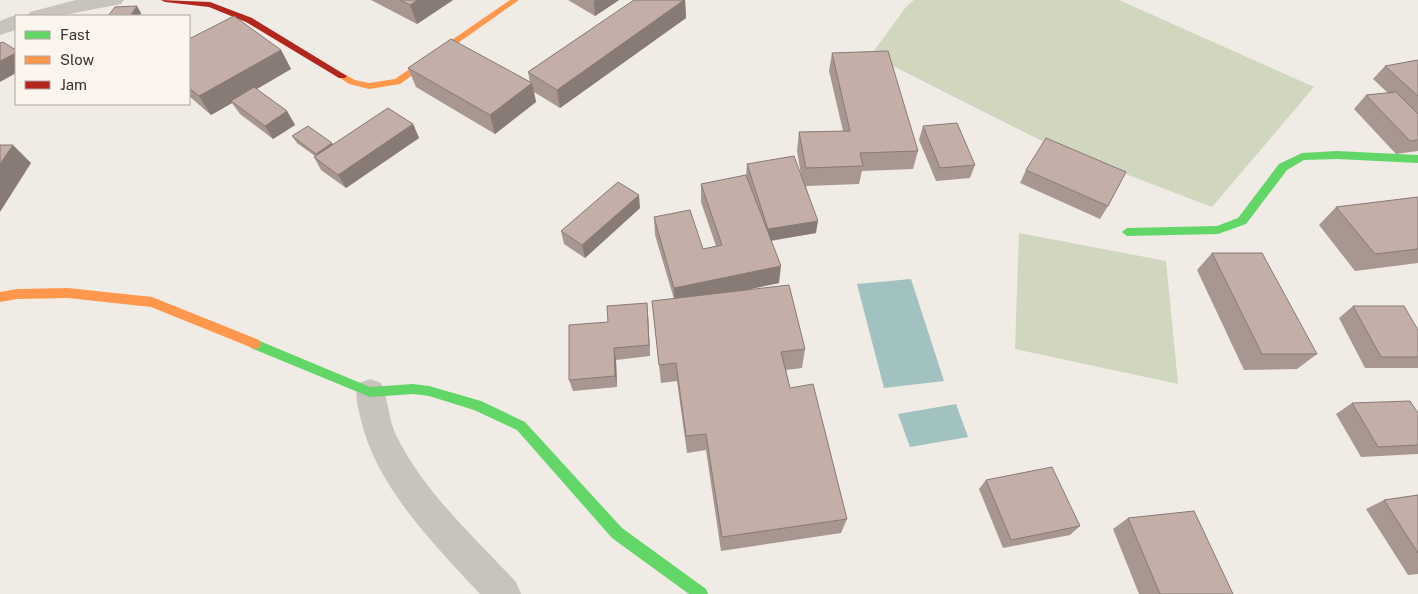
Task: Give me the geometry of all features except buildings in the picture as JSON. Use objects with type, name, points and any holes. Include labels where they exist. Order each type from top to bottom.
[{"type":"street","points":[[40,15],[65,8],[114,0]]},
{"type":"street","points":[[165,0],[210,5],[249,20],[352,82],[374,87],[397,82],[515,0]]},
{"type":"street","points":[[0,29],[15,22]]},
{"type":"street","points":[[1127,232],[1218,230],[1242,221],[1283,167],[1302,157],[1337,155],[1418,159]]},
{"type":"street","points":[[0,297],[17,294],[68,293],[152,302],[370,392],[413,389],[429,391],[476,405],[521,426],[617,533],[702,594]]},
{"type":"street","points":[[370,392],[384,443],[414,491],[442,527],[504,594]]},
{"type":"green space","points":[[914,0],[1119,0],[1314,87],[1212,207],[1050,145],[871,55],[906,7]]},
{"type":"green space","points":[[1019,233],[1166,261],[1178,384],[1015,349]]},
{"type":"water","points":[[911,279],[944,381],[884,388],[857,284]]},
{"type":"water","points":[[956,404],[968,437],[910,447],[898,414]]},
{"type":"traffic: fast","points":[[1127,232],[1218,230],[1242,221],[1283,167],[1302,157],[1337,155],[1418,159]]},
{"type":"traffic: fast","points":[[255,344],[370,392],[413,389],[429,391],[477,405],[521,426],[617,533],[701,594]]},
{"type":"traffic: slow","points":[[342,76],[352,82],[369,86],[397,82],[515,0]]},
{"type":"traffic: slow","points":[[0,297],[17,294],[68,293],[152,302],[255,344]]},
{"type":"traffic: jam","points":[[165,0],[210,5],[249,20],[342,76]]}]
